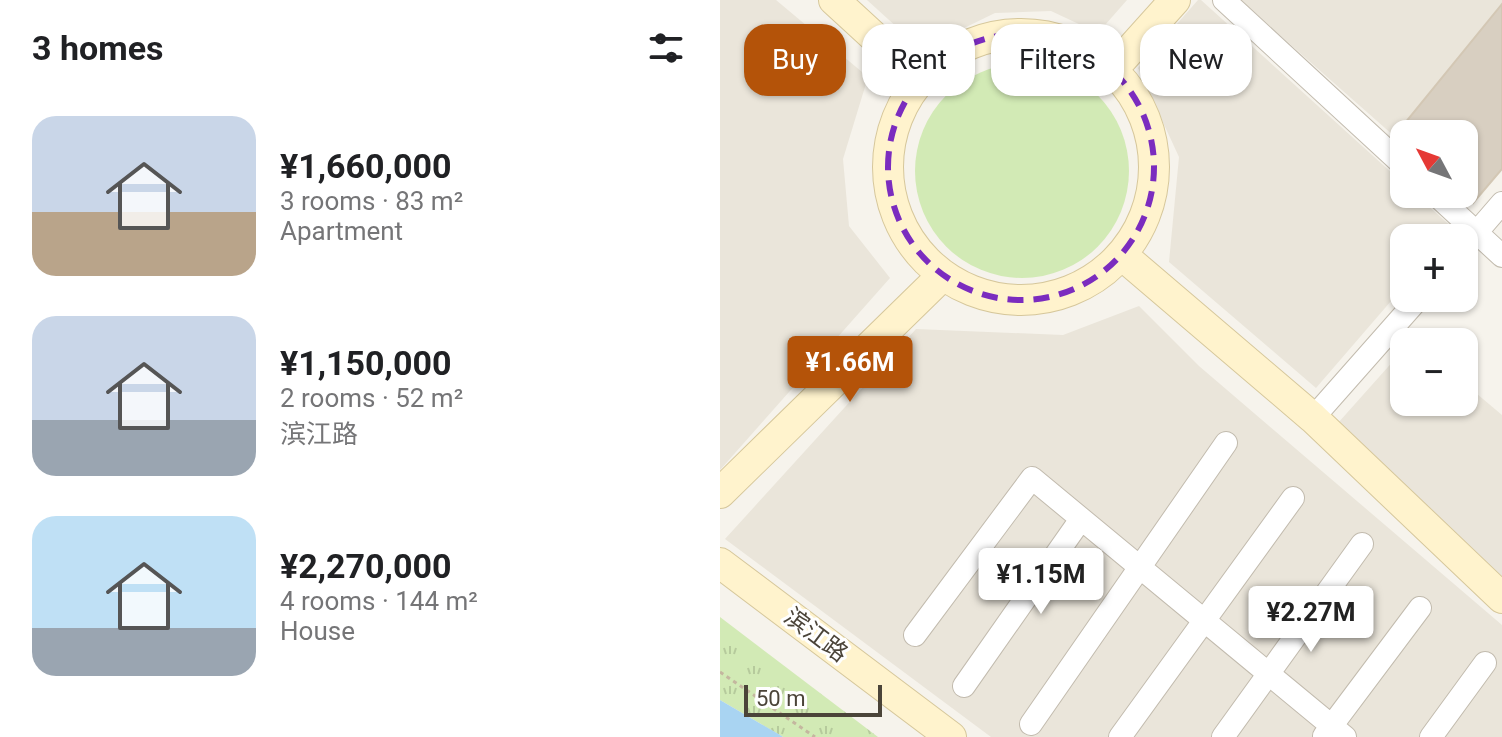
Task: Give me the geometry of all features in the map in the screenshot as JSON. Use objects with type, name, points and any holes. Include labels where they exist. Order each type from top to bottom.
[{"type":"street","points":[[834,0],[862,26]]},
{"type":"street","points":[[1124,57],[1175,0]]},
{"type":"street","points":[[1224,0],[1390,153]]},
{"type":"street","points":[[909,96],[896,117],[887,161],[892,205],[911,245],[942,276],[977,294],[1016,302],[1056,297],[1092,281],[1122,255],[1144,220],[1154,180],[1153,139],[1138,101],[1124,83]]},
{"type":"street","points":[[1478,231],[1502,203]]},
{"type":"street","points":[[1446,208],[1458,224]]},
{"type":"street","points":[[1478,244],[1502,256]]},
{"type":"street","points":[[1122,255],[1313,418],[1502,598]]},
{"type":"street","points":[[720,493],[942,276]]},
{"type":"street","points":[[1313,418],[1407,312]]},
{"type":"street","points":[[1031,724],[1226,443]]},
{"type":"street","points":[[915,635],[1032,478],[1268,674],[1334,733],[1420,608]]},
{"type":"street","points":[[1120,737],[1293,498]]},
{"type":"street","points":[[964,686],[1081,519]]},
{"type":"street","points":[[1223,737],[1362,544]]},
{"type":"street","name":"滨江路","points":[[720,563],[951,737]]},
{"type":"street","name":"滨江路","points":[[720,586],[920,737]]},
{"type":"street","points":[[1431,737],[1485,663]]},
{"type":"path","points":[[720,672],[815,737]]},
{"type":"highlighted area","points":[[1036,33],[1077,45],[1113,69],[1138,101],[1153,139],[1154,180],[1144,220],[1122,255],[1092,281],[1056,297],[1016,302],[977,294],[942,276],[911,245],[892,205],[887,161],[896,117],[920,79],[953,52],[993,36]]},
{"type":"shaded area","points":[[720,0],[776,0],[805,24],[744,24],[744,96],[846,96],[846,59],[862,72],[862,96],[843,159],[849,226],[890,278],[720,470]]},
{"type":"shaded area","points":[[867,0],[1127,0],[1106,24],[1079,24],[1051,11],[995,13],[972,24],[893,24]]},
{"type":"shaded area","points":[[1201,0],[1227,24],[1177,24]]},
{"type":"shaded area","points":[[1240,0],[1502,0],[1502,4],[1407,120],[1390,120],[1390,132]]},
{"type":"shaded area","points":[[1252,46],[1390,171],[1390,208],[1431,208],[1448,224],[1390,224],[1390,302],[1316,388],[1169,262],[1179,157],[1151,96],[1252,96]]},
{"type":"shaded area","points":[[1139,306],[1199,366],[1502,625],[1502,737],[991,737],[725,539],[916,329],[1063,335]]},
{"type":"shaded area","points":[[1390,365],[1390,416],[1478,416],[1478,395],[1502,415],[1502,578],[1338,423]]},
{"type":"green space","points":[[991,69],[991,96],[1099,96],[1121,130],[1127,150],[1127,192],[1111,231],[1082,260],[1043,276],[1001,276],[962,260],[933,231],[917,192],[917,150],[933,111],[945,96],[975,96],[975,75]]},
{"type":"green space","points":[[720,617],[878,737],[783,737],[720,700]]},
{"type":"water","points":[[720,700],[780,735],[783,737],[720,737]]},
{"type":"building","points":[[1502,4],[1502,169],[1478,197],[1478,120],[1407,120]]}]
